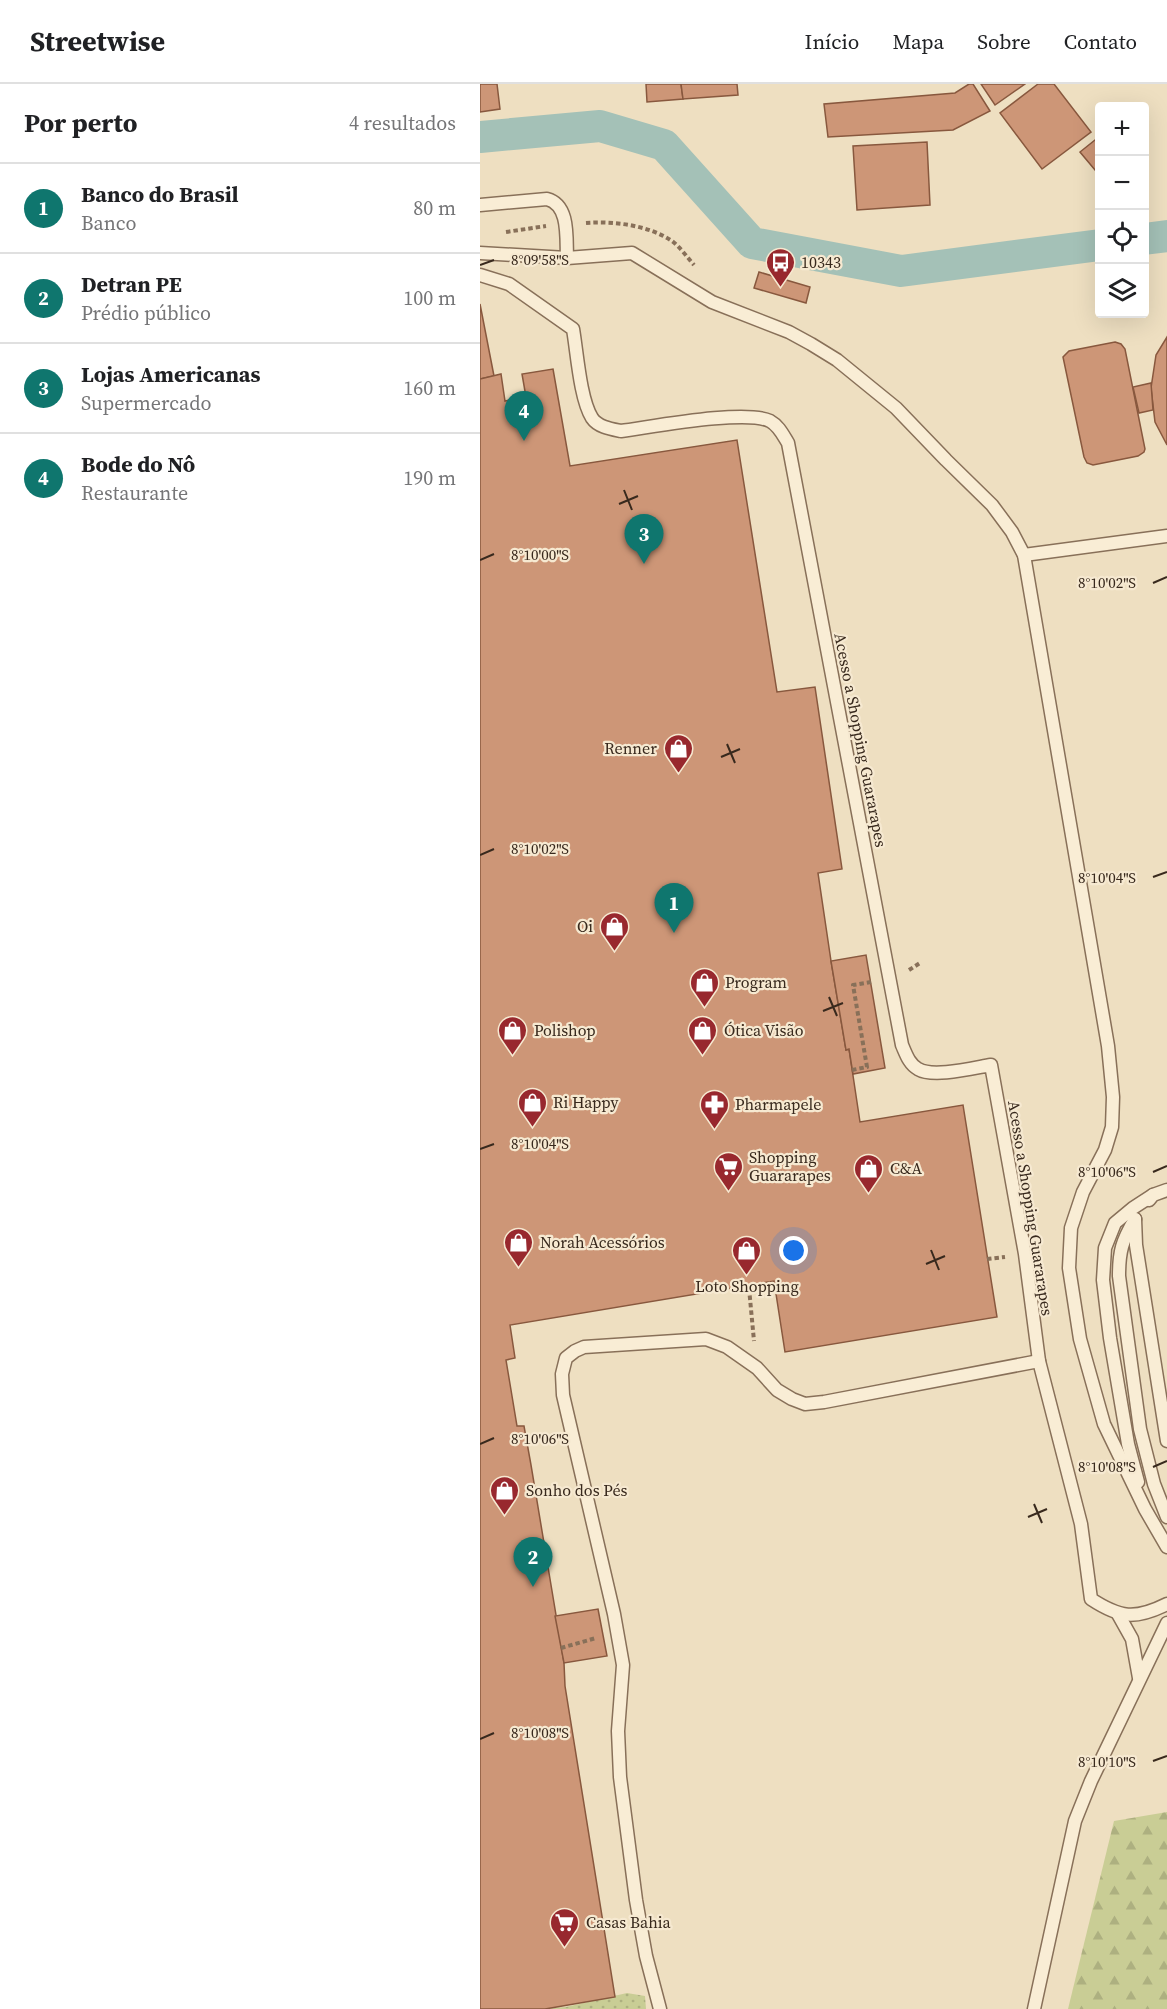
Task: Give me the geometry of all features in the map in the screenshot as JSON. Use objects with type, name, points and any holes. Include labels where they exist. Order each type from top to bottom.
[{"type":"lane","points":[[481,206],[547,199],[555,201],[565,224],[567,258]]},
{"type":"lane","name":"Acesso a Shopping Guararapes","points":[[480,253],[567,258],[632,253],[712,302],[789,332],[837,360],[896,408],[992,505],[1012,532],[1024,555],[1108,1046],[1113,1097],[1112,1127],[1105,1150],[1083,1192],[1071,1228],[1070,1268],[1080,1339],[1104,1425],[1145,1509],[1167,1547]]},
{"type":"lane","name":"Acesso a Shopping Guararapes","points":[[484,275],[509,284],[573,329],[582,390],[592,419],[607,429],[621,431],[731,417],[758,418],[771,422],[780,429],[788,443],[902,1045],[908,1059],[918,1070],[932,1073],[991,1065],[1025,1254],[1039,1361],[1081,1524],[1091,1599],[1118,1614]]},
{"type":"lane","points":[[1024,555],[1166,537]]},
{"type":"lane","points":[[1145,1509],[1128,1444],[1110,1338],[1103,1280],[1105,1248],[1115,1223],[1153,1195],[1167,1190]]},
{"type":"lane","points":[[1153,1195],[1122,1240],[1119,1254],[1119,1276],[1140,1429],[1154,1484],[1167,1517]]},
{"type":"lane","points":[[1135,1219],[1136,1245],[1167,1441]]},
{"type":"lane","points":[[660,2009],[646,1956],[636,1900],[620,1777],[618,1731],[623,1672],[617,1631],[563,1395],[562,1374],[566,1358],[575,1351],[596,1345],[617,1346],[706,1339],[727,1347],[757,1368],[777,1390],[805,1404],[1039,1361]]},
{"type":"lane","points":[[1118,1614],[1135,1615],[1167,1605]]},
{"type":"lane","points":[[1118,1614],[1132,1639],[1139,1678]]},
{"type":"lane","points":[[1034,2009],[1075,1821],[1091,1781],[1167,1623]]},
{"type":"path","points":[[749,1288],[757,1368]]},
{"type":"path","points":[[561,1648],[617,1631]]},
{"type":"green space","points":[[1167,1812],[1167,2009],[1068,2009],[1114,1821]]},
{"type":"green space","points":[[627,1993],[645,1996],[646,2009],[531,2009],[566,2007]]},
{"type":"building","points":[[480,84],[497,84],[500,109],[480,112]]},
{"type":"building","points":[[646,84],[681,84],[683,99],[647,102]]},
{"type":"building","points":[[681,84],[737,84],[738,95],[683,99]]},
{"type":"building","points":[[973,84],[990,111],[953,130],[828,137],[824,104],[955,93]]},
{"type":"building","points":[[981,84],[1025,84],[995,105]]},
{"type":"building","points":[[1038,84],[1054,84],[1091,132],[1042,169],[1000,113]]},
{"type":"building","points":[[1095,140],[1095,170],[1080,152]]},
{"type":"building","points":[[927,142],[930,205],[857,210],[853,146]]},
{"type":"building","points":[[759,272],[810,287],[806,303],[754,288]]},
{"type":"building","points":[[480,304],[494,376],[480,379]]},
{"type":"building","points":[[1167,337],[1167,445],[1155,422],[1151,388],[1156,355]]},
{"type":"building","points":[[1115,342],[1121,344],[1125,349],[1145,449],[1138,456],[1093,465],[1087,463],[1084,457],[1063,357],[1069,351]]},
{"type":"building","name":"Shopping Guararapes","points":[[553,369],[570,466],[737,440],[777,692],[815,687],[842,869],[818,873],[846,1050],[849,1049],[860,1122],[963,1105],[997,1317],[785,1352],[774,1281],[510,1325],[515,1358],[506,1360],[517,1426],[524,1426],[531,1465],[615,1997],[545,2009],[480,2009],[480,379],[501,374],[505,401],[526,397],[522,374]]},
{"type":"building","points":[[1151,383],[1153,410],[1139,413],[1133,387]]},
{"type":"building","points":[[866,955],[885,1068],[853,1074],[849,1049],[846,1050],[831,961]]},
{"type":"building","points":[[598,1609],[607,1656],[564,1663],[555,1616]]},
{"type":"waterway","points":[[480,137],[600,126],[664,145],[752,243],[901,271],[1095,246]]},
{"type":"waterway","points":[[1149,238],[1167,236]]},
{"type":"place","name":"10343","points":[[780,288]]},
{"type":"place","name":"Bode do Nô","points":[[524,441]]},
{"type":"place","name":"Lojas Americanas","points":[[644,564]]},
{"type":"place","name":"Renner","points":[[678,774]]},
{"type":"place","name":"Banco do Brasil","points":[[674,933]]},
{"type":"place","name":"Oi","points":[[614,952]]},
{"type":"place","name":"Program","points":[[704,1008]]},
{"type":"place","name":"Polishop","points":[[513,1056]]},
{"type":"place","name":"Ótica Visão","points":[[703,1056]]},
{"type":"place","name":"Ri Happy","points":[[532,1128]]},
{"type":"place","name":"Pharmapele","points":[[714,1130]]},
{"type":"place","name":"Shopping Guararapes","points":[[728,1192]]},
{"type":"place","name":"C&A","points":[[869,1194]]},
{"type":"place","name":"Norah Acessórios","points":[[519,1268]]},
{"type":"place","name":"Loto Shopping","points":[[747,1276]]},
{"type":"place","name":"Sonho dos Pés","points":[[505,1516]]},
{"type":"place","name":"Detran PE","points":[[533,1587]]},
{"type":"place","name":"Casas Bahia","points":[[565,1948]]}]
